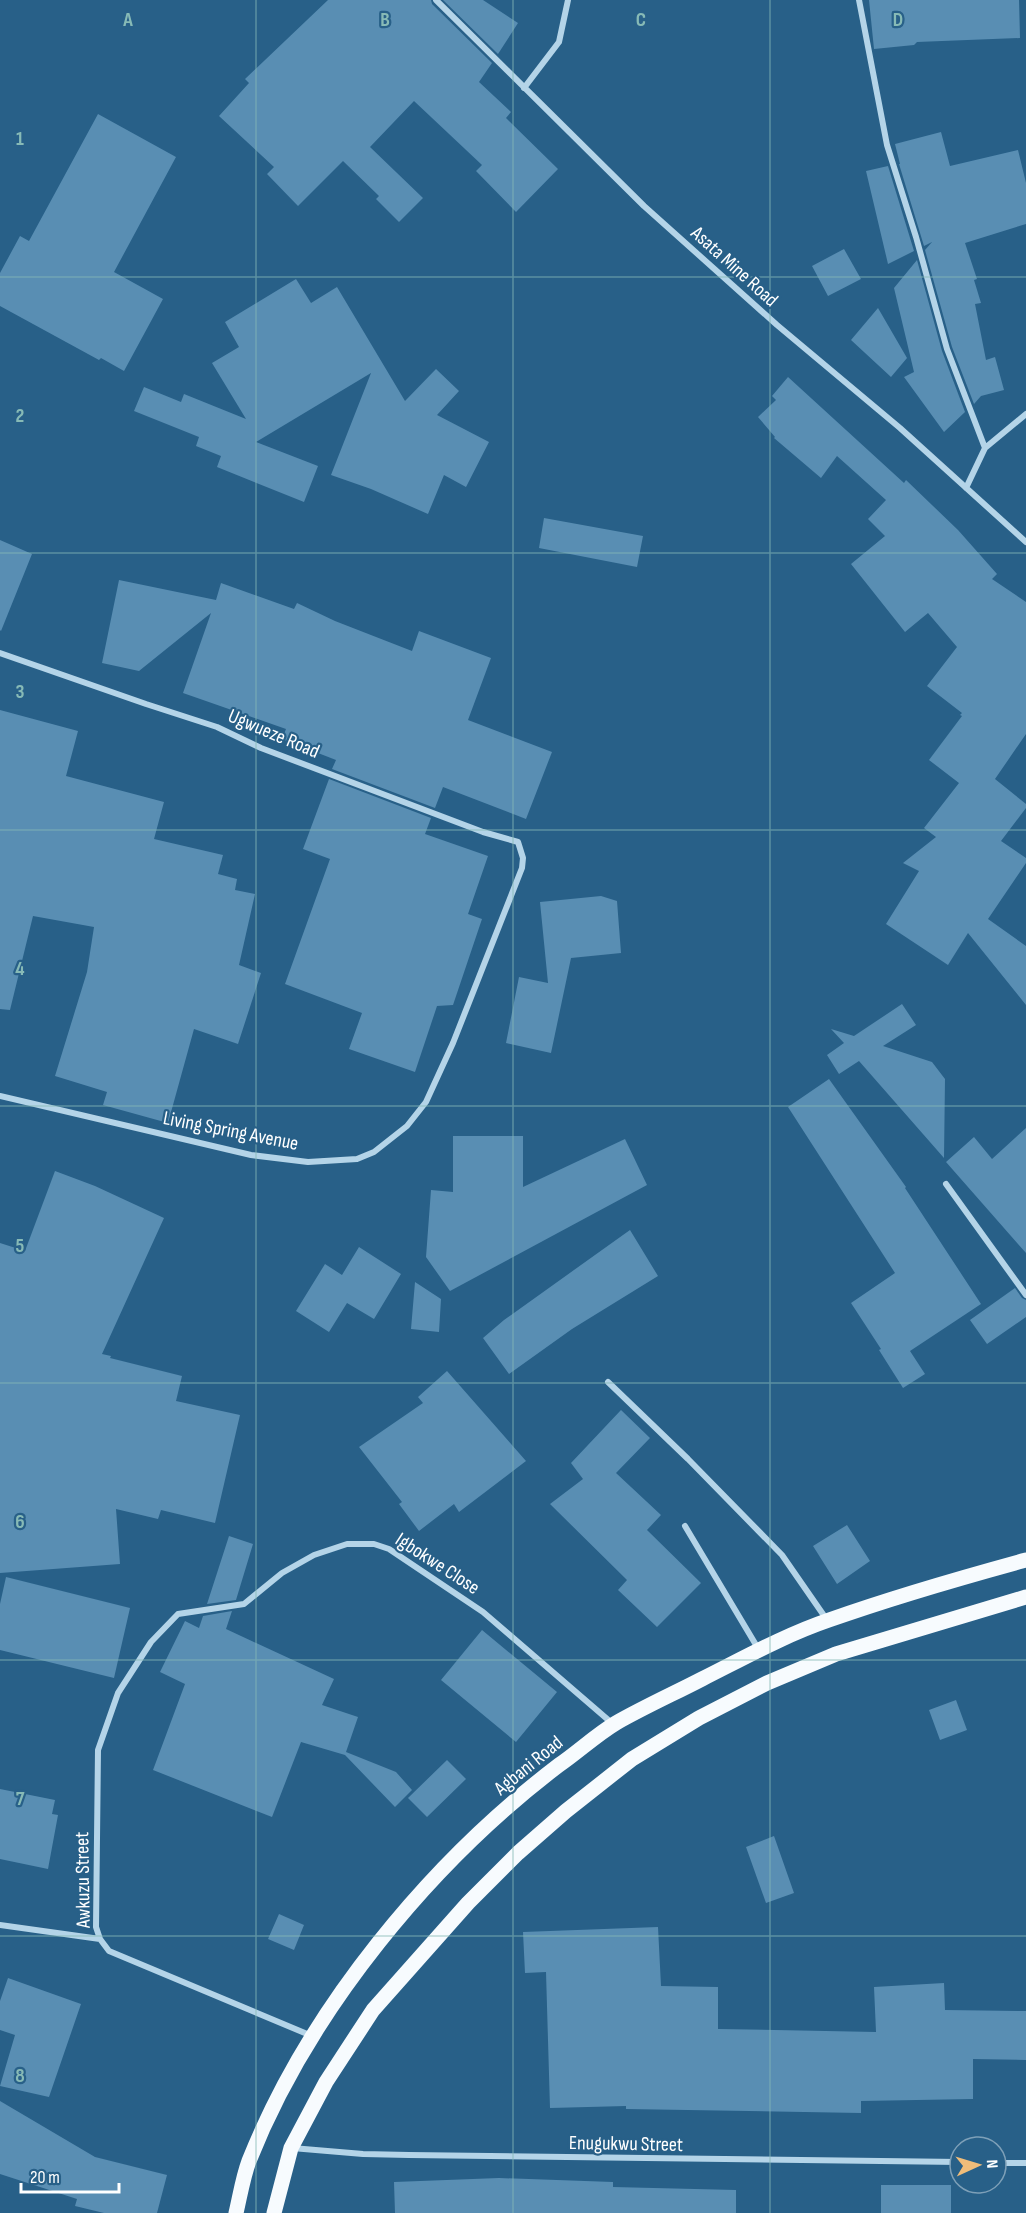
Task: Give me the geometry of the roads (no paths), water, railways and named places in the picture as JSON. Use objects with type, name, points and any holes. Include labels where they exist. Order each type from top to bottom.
[{"type":"main road","name":"Agbani Road","points":[[236,2213],[248,2164],[266,2122],[313,2036],[378,1943],[435,1879],[483,1830],[532,1786],[614,1724],[759,1650],[827,1620],[942,1583],[1026,1560]]},
{"type":"main road","points":[[274,2213],[291,2148],[326,2082],[373,2010],[468,1903],[518,1853],[566,1810],[632,1759],[699,1719],[802,1667],[836,1654],[1026,1597]]},
{"type":"street","name":"Asata Mine Road","points":[[436,0],[644,206],[709,265],[900,428],[1026,543]]},
{"type":"street","points":[[524,88],[559,42],[568,0]]},
{"type":"street","points":[[859,0],[887,145],[916,237],[947,349],[985,448]]},
{"type":"street","points":[[966,488],[985,448],[1026,414]]},
{"type":"street","name":"Ugwueze Road","points":[[0,652],[217,727],[261,748],[483,832],[518,842],[523,858]]},
{"type":"street","name":"Living Spring Avenue","points":[[0,1096],[251,1155],[308,1162],[357,1159],[374,1152],[407,1126],[426,1102],[453,1043],[522,867],[523,858]]},
{"type":"street","points":[[946,1184],[1026,1295]]},
{"type":"street","points":[[608,1382],[688,1459],[782,1555],[827,1620]]},
{"type":"street","points":[[685,1526],[759,1650]]},
{"type":"street","name":"Igbokwe Close","points":[[135,1664],[151,1642],[178,1614],[244,1604],[282,1573],[314,1555],[347,1544],[374,1544],[388,1549],[483,1612],[614,1724]]},
{"type":"street","name":"Awkuzu Street","points":[[135,1664],[118,1693],[98,1750],[96,1927],[100,1939],[109,1951],[313,2036]]},
{"type":"street","points":[[0,1925],[100,1939]]},
{"type":"street","name":"Enugukwu Street","points":[[291,2148],[409,2155],[948,2162]]},
{"type":"street","points":[[1008,2163],[1026,2163]]}]
